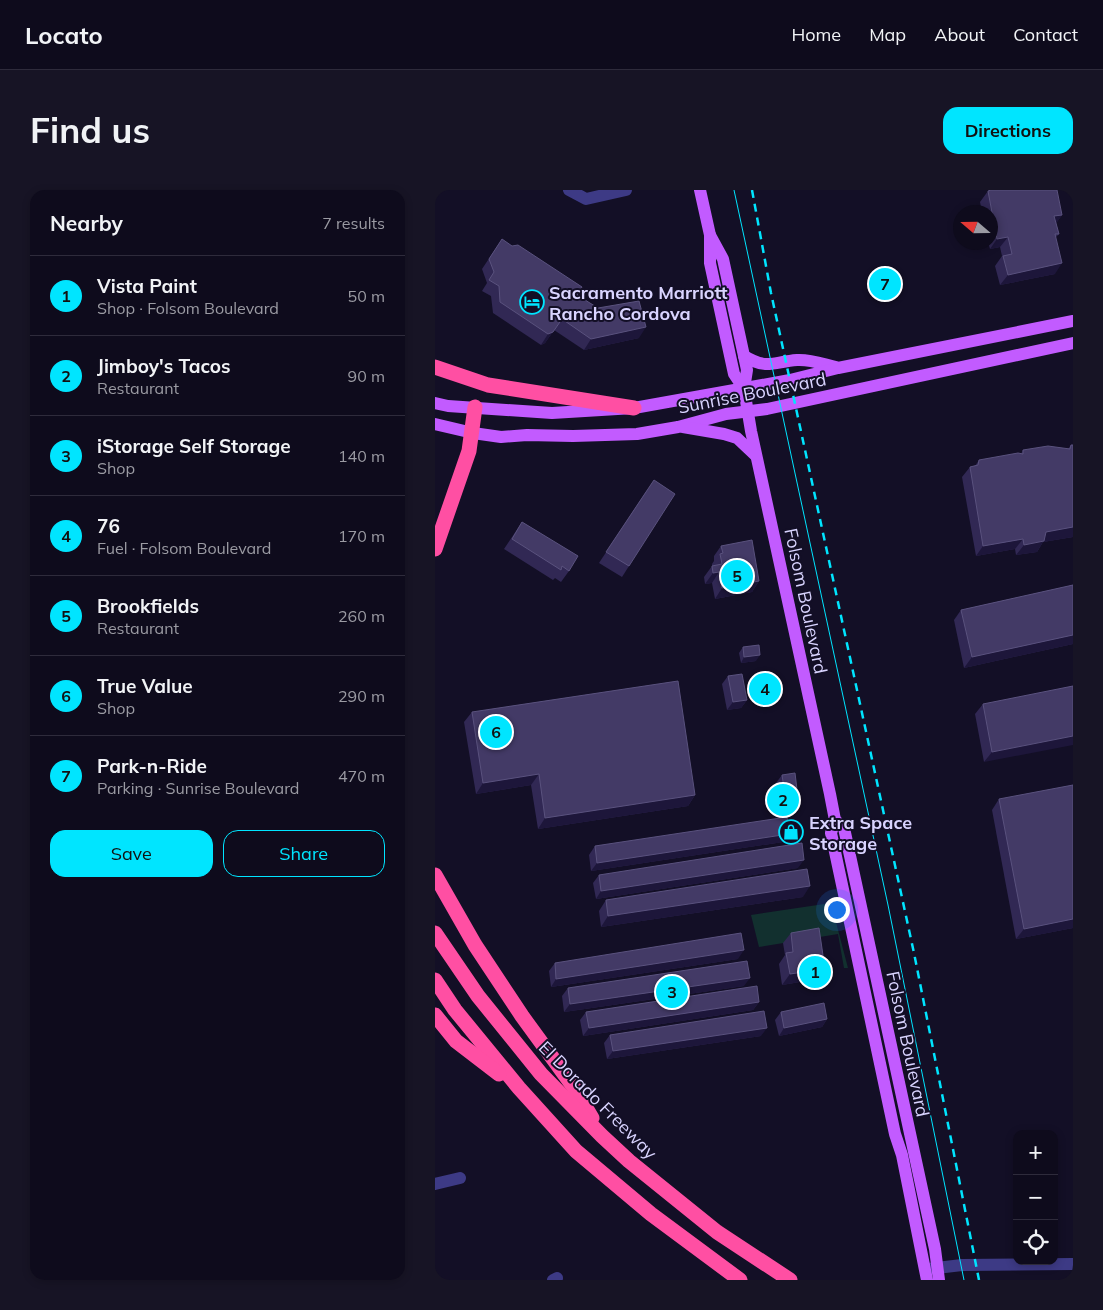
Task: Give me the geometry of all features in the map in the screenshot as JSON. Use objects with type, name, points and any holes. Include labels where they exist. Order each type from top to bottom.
[{"type":"highway","points":[[435,367],[488,385],[634,408]]},
{"type":"highway","points":[[435,549],[467,459],[473,433],[475,407]]},
{"type":"highway","points":[[435,875],[475,945],[522,1016],[573,1086],[602,1136]]},
{"type":"highway","name":"El Dorado Freeway","points":[[435,933],[478,996],[541,1074],[602,1136],[629,1161],[717,1232],[790,1280]]},
{"type":"highway","points":[[435,980],[455,1010],[519,1088],[576,1151],[651,1214],[740,1280]]},
{"type":"highway","points":[[435,1015],[456,1041],[519,1088]]},
{"type":"main road","name":"Folsom Boulevard","points":[[700,190],[710,235],[710,263],[734,374],[743,389],[835,820],[831,833],[860,975],[868,979],[868,993],[895,1134],[932,1274]]},
{"type":"main road","name":"Folsom Boulevard","points":[[710,235],[723,259],[744,356],[747,370],[743,389]]},
{"type":"main road","name":"Sunrise Boulevard","points":[[435,403],[448,406],[552,413],[634,408],[790,380],[838,368],[1073,321]]},
{"type":"main road","name":"Sunrise Boulevard","points":[[435,424],[501,437],[637,434],[726,414],[767,409],[1073,344]]},
{"type":"main road","points":[[744,356],[755,363],[765,365],[797,360],[813,361],[838,368]]},
{"type":"main road","points":[[678,426],[725,434],[737,438],[756,455]]},
{"type":"main road","name":"Folsom Boulevard","points":[[835,820],[844,828],[933,1240],[932,1274]]},
{"type":"main road","points":[[868,993],[877,1016],[886,1026]]},
{"type":"street","points":[[569,190],[586,198],[626,190]]},
{"type":"street","points":[[435,1184],[460,1178]]},
{"type":"street","points":[[932,1274],[962,1265],[1073,1264]]},
{"type":"green space","points":[[831,903],[848,968],[844,968],[838,934],[759,947],[751,915]]},
{"type":"building","points":[[1057,190],[1062,215],[1054,216],[1059,234],[1055,234],[1062,263],[1008,275],[1003,256],[1012,254],[1008,237],[998,239],[998,205],[991,205],[988,191]]},
{"type":"building","name":"Sacramento Marriott Rancho Cordova","points":[[502,239],[512,246],[518,245],[582,287],[577,295],[598,308],[639,301],[646,327],[591,339],[562,319],[553,332],[548,334],[500,302],[499,286],[489,280],[494,272],[489,259]]},
{"type":"building","points":[[1071,445],[1073,445],[1073,527],[1046,532],[1044,541],[1024,545],[1023,539],[983,546],[970,467],[978,465],[979,460],[1018,453],[1023,454],[1023,450],[1048,446],[1070,449]]},
{"type":"building","points":[[654,480],[675,494],[629,566],[606,552]]},
{"type":"building","points":[[522,522],[578,556],[569,571],[562,566],[561,570],[512,539]]},
{"type":"building","points":[[752,540],[759,581],[722,588],[719,572],[713,573],[712,566],[722,564],[720,554],[723,553],[721,546]]},
{"type":"building","points":[[1073,585],[1073,635],[972,657],[961,610]]},
{"type":"building","points":[[759,645],[760,655],[744,657],[743,647]]},
{"type":"building","points":[[770,672],[776,696],[759,700],[754,676]]},
{"type":"building","points":[[742,674],[747,700],[733,702],[728,676]]},
{"type":"building","points":[[678,681],[695,795],[545,818],[539,774],[483,783],[472,712]]},
{"type":"building","points":[[1073,686],[1073,736],[992,752],[983,704]]},
{"type":"building","points":[[795,773],[798,798],[779,801],[778,789],[784,788],[782,775]]},
{"type":"building","points":[[1073,785],[1073,919],[1024,929],[999,799]]},
{"type":"building","points":[[787,817],[789,834],[597,863],[595,846]]},
{"type":"building","points":[[802,843],[804,860],[601,891],[599,875]]},
{"type":"building","points":[[807,869],[810,886],[608,916],[606,900]]},
{"type":"building","points":[[819,928],[825,969],[790,974],[786,953],[793,952],[791,933]]},
{"type":"building","points":[[741,933],[744,950],[556,979],[555,963]]},
{"type":"building","points":[[747,961],[750,978],[570,1004],[568,988]]},
{"type":"building","points":[[757,986],[759,1002],[589,1028],[586,1012]]},
{"type":"building","points":[[824,1003],[827,1019],[784,1028],[781,1012]]},
{"type":"building","points":[[764,1011],[767,1028],[613,1051],[610,1035]]},
{"type":"tram line","points":[[734,190],[888,905],[964,1280]]},
{"type":"railway","points":[[752,190],[771,293],[914,953],[979,1280]]},
{"type":"place","name":"Park-n-Ride","points":[[885,284]]},
{"type":"place","name":"Sacramento Marriott Rancho Cordova","points":[[532,302]]},
{"type":"place","name":"Brookfields","points":[[737,576]]},
{"type":"place","name":"76","points":[[765,689]]},
{"type":"place","name":"True Value","points":[[496,732]]},
{"type":"place","name":"Jimboy's Tacos","points":[[783,800]]},
{"type":"place","name":"Extra Space Storage","points":[[791,832]]},
{"type":"place","name":"Vista Paint","points":[[815,972]]},
{"type":"place","name":"iStorage Self Storage","points":[[672,992]]}]
